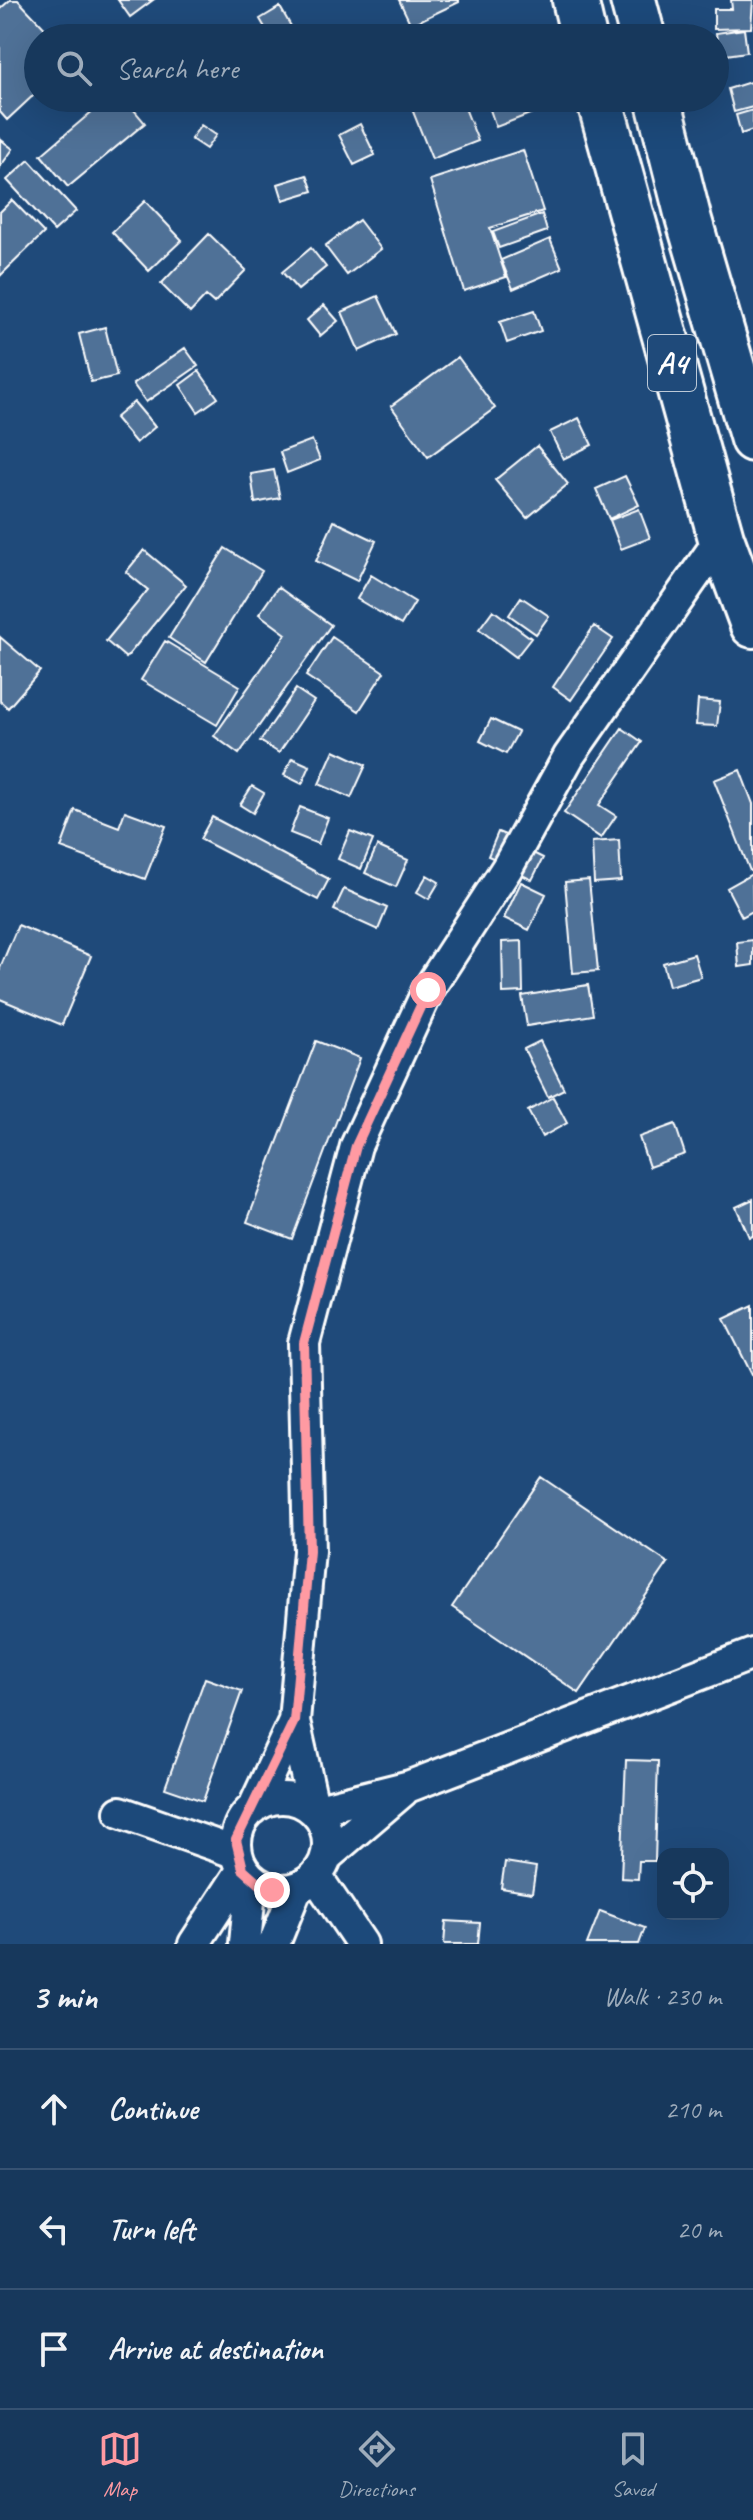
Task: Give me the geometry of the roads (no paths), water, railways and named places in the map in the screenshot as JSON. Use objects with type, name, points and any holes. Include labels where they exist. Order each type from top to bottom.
[{"type":"highway","points":[[575,0],[581,24]]},
{"type":"highway","points":[[633,0],[639,24]]},
{"type":"highway","name":"A4","points":[[603,112],[721,538],[753,625]]},
{"type":"highway","name":"A4","points":[[662,112],[688,217],[753,439]]},
{"type":"street","points":[[274,1944],[313,1873],[327,1830],[314,1810],[294,1721],[309,1551],[304,1343],[356,1146],[428,990],[507,868],[569,756],[721,538]]},
{"type":"street","points":[[253,1809],[264,1802],[290,1798],[314,1810],[410,1786],[745,1653]]},
{"type":"street","points":[[245,1944],[244,1867],[239,1828],[253,1809],[294,1721]]},
{"type":"street","points":[[120,1812],[244,1867],[272,1890],[313,1873],[410,1786]]},
{"type":"street","points":[[194,1944],[244,1867]]},
{"type":"street","points":[[313,1873],[362,1944]]}]
